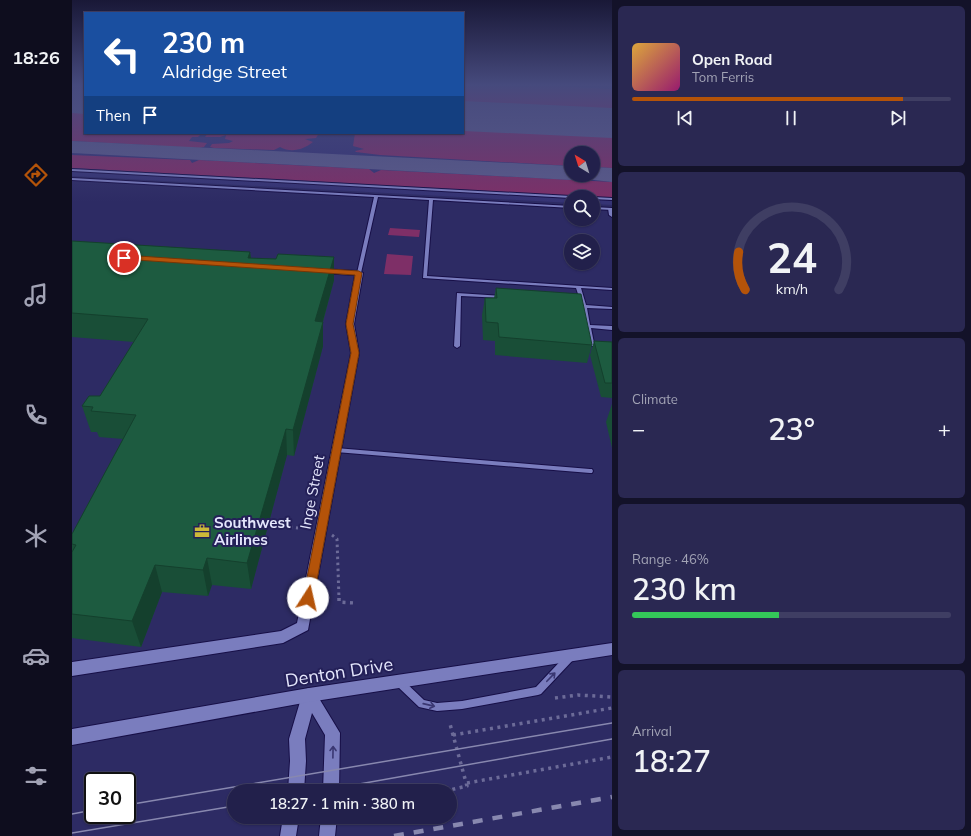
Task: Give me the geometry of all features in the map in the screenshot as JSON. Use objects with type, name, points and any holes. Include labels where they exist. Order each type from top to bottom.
[{"type":"street","points":[[314,270],[359,273]]},
{"type":"street","name":"Inge Street","points":[[72,669],[283,637],[303,626],[355,353],[350,324],[359,273]]},
{"type":"street","name":"Denton Drive","points":[[72,737],[308,695],[612,649]]},
{"type":"street","points":[[296,784],[298,761],[297,738],[308,695]]},
{"type":"street","points":[[308,695],[332,734],[334,742],[331,784]]},
{"type":"street","points":[[288,836],[290,824]]},
{"type":"street","points":[[327,836],[328,824]]},
{"type":"lane","points":[[72,170],[564,197]]},
{"type":"lane","points":[[72,179],[564,207]]},
{"type":"lane","points":[[359,273],[376,196]]},
{"type":"lane","points":[[600,198],[612,199]]},
{"type":"lane","points":[[431,199],[425,277],[612,289]]},
{"type":"lane","points":[[600,209],[611,211]]},
{"type":"lane","points":[[578,287],[592,344],[612,345]]},
{"type":"lane","points":[[457,346],[459,294],[513,297]]},
{"type":"lane","points":[[574,302],[612,308]]},
{"type":"lane","points":[[588,326],[612,328]]},
{"type":"lane","points":[[336,450],[590,471]]},
{"type":"lane","points":[[399,682],[422,704],[437,707],[462,705],[538,691],[573,655]]},
{"type":"path","points":[[290,527],[298,528]]},
{"type":"path","points":[[333,531],[332,536],[336,539],[339,602],[356,603]]},
{"type":"path","points":[[555,698],[578,695],[612,697]]},
{"type":"path","points":[[453,735],[612,708]]},
{"type":"path","points":[[450,724],[467,786],[457,788]]},
{"type":"path","points":[[466,783],[612,757]]},
{"type":"shaded area","points":[[72,124],[84,124],[84,134],[464,134],[464,124],[612,124],[612,205],[600,204],[600,190],[564,190],[564,203],[72,176]]},
{"type":"shaded area","points":[[72,124],[84,124],[84,134],[201,134],[198,137],[192,137],[189,141],[207,143],[204,147],[199,148],[72,141]]},
{"type":"shaded area","points":[[464,128],[612,134],[612,168],[600,167],[600,146],[564,146],[564,166],[380,155],[355,151],[364,149],[353,146],[355,134],[464,134]]},
{"type":"shaded area","points":[[207,134],[318,134],[316,138],[305,139],[313,142],[297,150],[288,150],[280,147],[274,150],[214,148],[210,147],[212,144],[229,143],[233,141],[225,139],[226,135],[220,137],[205,137]]},
{"type":"shaded area","points":[[72,155],[190,160],[192,163],[199,160],[369,169],[374,173],[381,170],[564,180],[564,182],[612,182],[612,198],[600,197],[600,190],[564,190],[564,195],[72,168]]},
{"type":"shaded area","points":[[390,228],[420,230],[419,237],[388,235]]},
{"type":"shaded area","points":[[387,254],[413,256],[411,275],[384,274]]},
{"type":"building","points":[[72,241],[250,252],[248,258],[276,259],[278,254],[334,257],[315,321],[323,322],[293,430],[286,429],[247,563],[207,558],[203,570],[155,565],[132,621],[72,614],[72,552],[76,545],[72,544],[72,534],[136,415],[91,411],[93,407],[82,406],[89,396],[100,396],[148,319],[72,313]]},
{"type":"building","points":[[496,288],[581,294],[592,345],[499,337],[498,323],[486,322],[485,298],[497,298]]},
{"type":"building","points":[[594,341],[612,342],[612,383],[605,383]]},
{"type":"taxiway","points":[[72,147],[564,173]]},
{"type":"taxiway","points":[[600,174],[612,175]]},
{"type":"tram line","points":[[136,803],[612,723]]},
{"type":"tram line","points":[[359,784],[612,739]]},
{"type":"tram line","points":[[72,833],[227,807]]},
{"type":"tram line","points":[[72,814],[84,812]]},
{"type":"railway","points":[[394,836],[612,797]]},
{"type":"place","name":"Southwest Airlines","points":[[202,531]]},
{"type":"route","points":[[124,258],[359,273],[350,324],[355,353],[308,598]]}]
